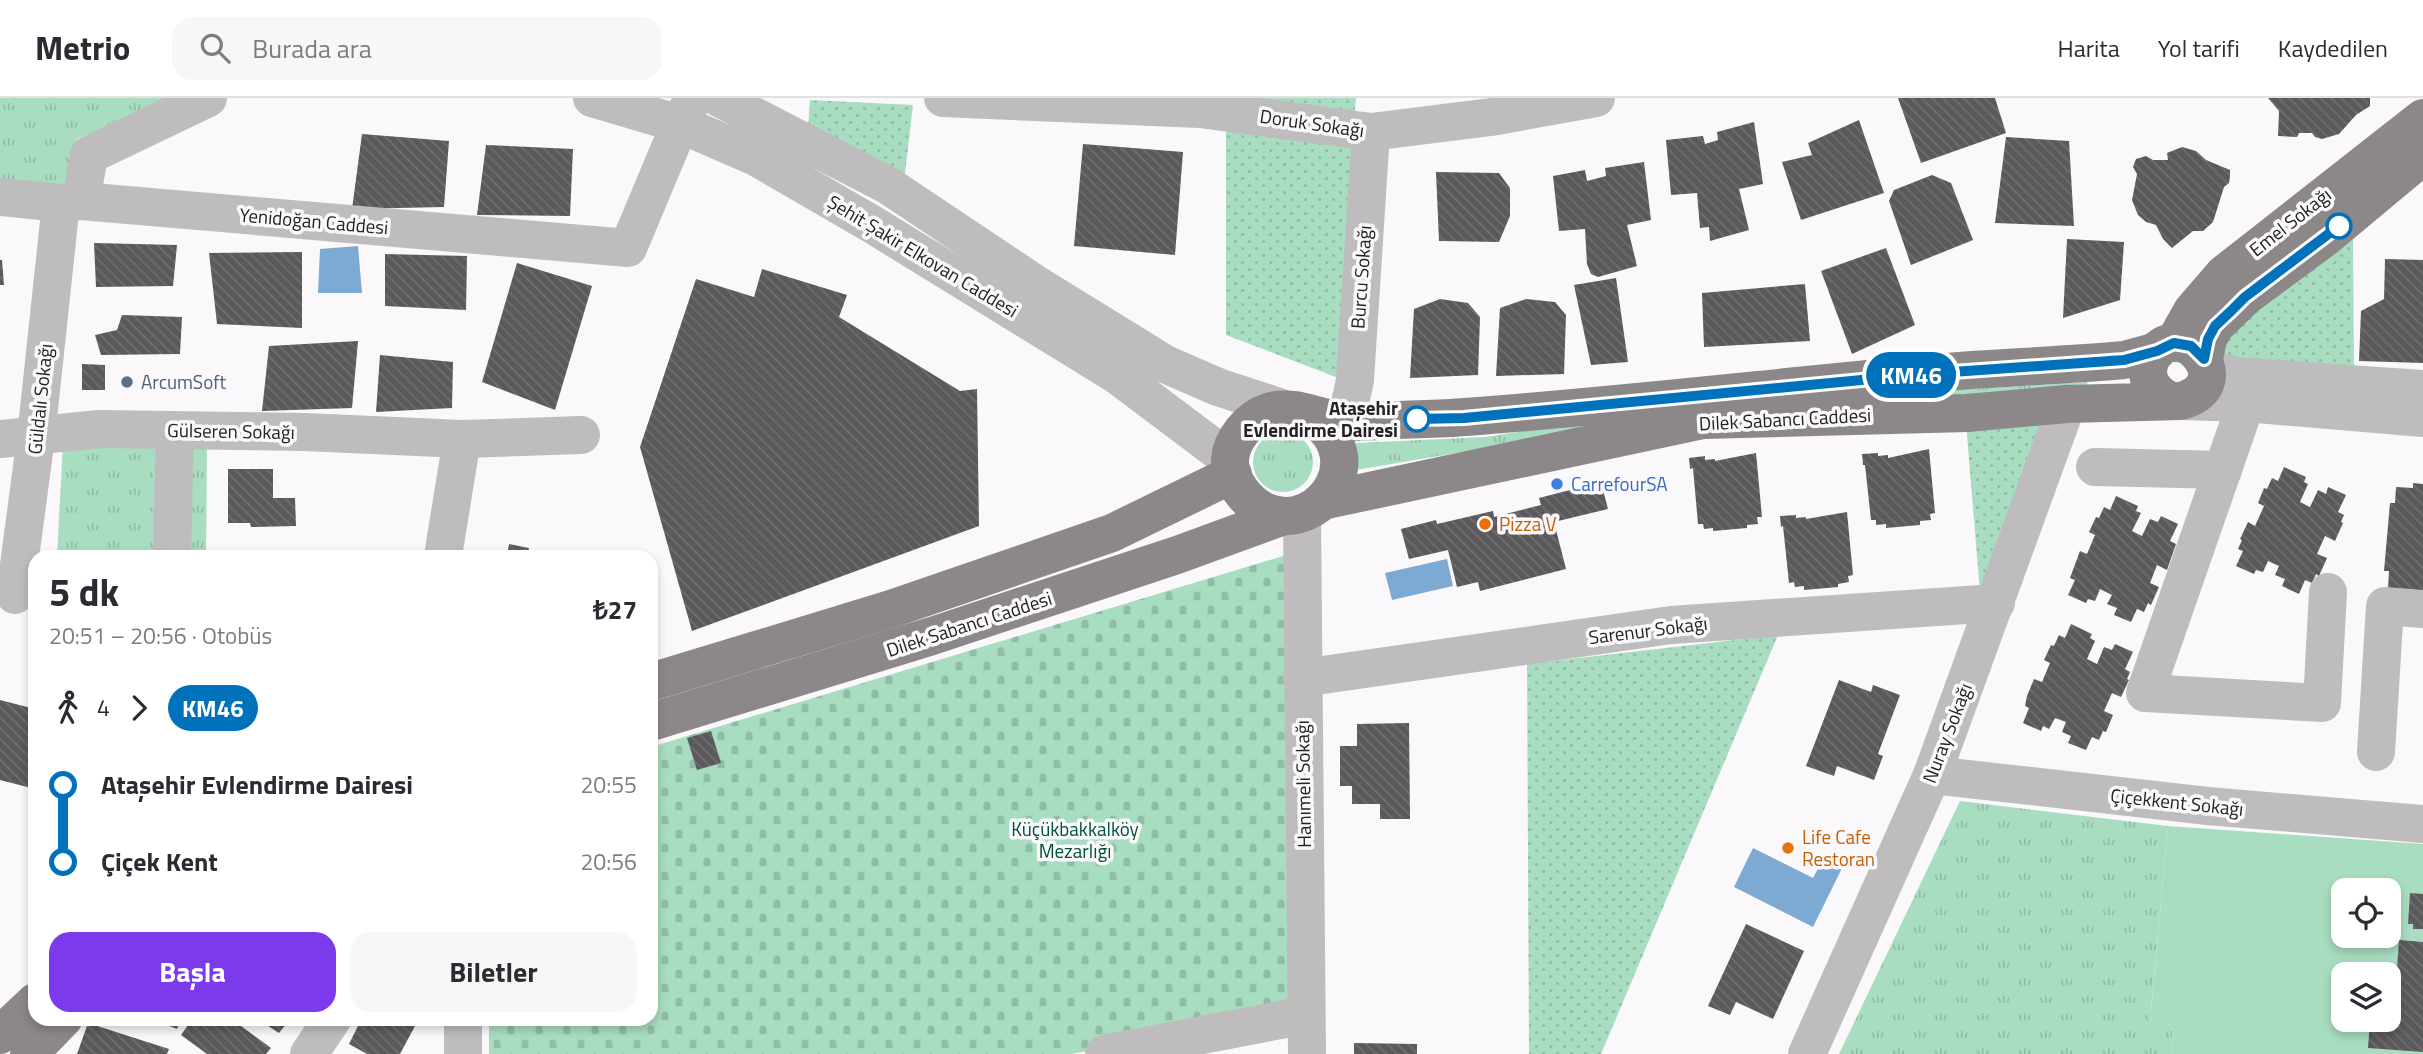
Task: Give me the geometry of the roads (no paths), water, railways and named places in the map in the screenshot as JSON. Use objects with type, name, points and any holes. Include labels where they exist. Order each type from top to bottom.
[{"type":"main road","name":"Emel Sokağı","points":[[2185,355],[2192,311],[2224,274],[2423,118]]},
{"type":"main road","name":"Emel Sokağı","points":[[2185,355],[2208,339],[2215,326],[2245,297],[2326,237],[2423,156]]},
{"type":"main road","name":"Dilek Sabancı Caddesi","points":[[1291,409],[1346,422],[1464,418],[1924,374],[2185,355]]},
{"type":"main road","points":[[2185,355],[2204,386],[2198,393],[2177,401],[2157,393],[2148,377],[2151,359],[2185,355]]},
{"type":"main road","name":"Dilek Sabancı Caddesi","points":[[658,720],[944,632],[1303,510],[1703,420],[1967,413],[2067,404],[2177,401]]},
{"type":"main road","points":[[1291,409],[1317,418],[1330,431],[1338,448],[1339,466],[1335,486],[1303,510],[1267,512],[1251,504],[1240,491],[1232,467],[1237,438],[1248,423],[1264,413],[1291,409]]},
{"type":"main road","name":"Dilek Sabancı Caddesi","points":[[658,680],[891,609],[1112,533],[1232,467]]},
{"type":"main road","points":[[0,1035],[28,1009]]},
{"type":"main road","points":[[29,1054],[56,1026]]},
{"type":"street","name":"Güldalı Sokağı","points":[[17,595],[18,438],[71,202],[89,155],[208,98]]},
{"type":"street","name":"Şehit Şakir Elkovan Caddesi","points":[[592,98],[687,111],[756,157],[870,223],[1117,375],[1232,467]]},
{"type":"street","name":"Şehit Şakir Elkovan Caddesi","points":[[719,98],[889,186],[1037,285],[1165,364],[1217,387],[1291,409]]},
{"type":"street","name":"Doruk Sokağı","points":[[943,98],[1200,109],[1371,132],[1491,117],[1596,98]]},
{"type":"street","name":"Yenidoğan Caddesi","points":[[0,197],[628,248],[687,111]]},
{"type":"street","name":"Burcu Sokağı","points":[[1346,422],[1355,380],[1371,132]]},
{"type":"street","points":[[2185,355],[2236,376],[2423,389]]},
{"type":"street","points":[[2177,401],[2246,403],[2423,418]]},
{"type":"street","points":[[2246,403],[2145,693],[2322,704],[2328,592]]},
{"type":"street","name":"Nuray Sokağı","points":[[1807,1054],[1932,775],[2067,404]]},
{"type":"street","name":"Gülseren Sokağı","points":[[18,438],[99,429],[305,432],[462,439],[581,435]]},
{"type":"street","points":[[172,550],[174,430]]},
{"type":"street","points":[[444,550],[462,439]]},
{"type":"street","points":[[2095,467],[2223,470]]},
{"type":"street","name":"Hanımeli Sokağı","points":[[1303,510],[1302,678],[1307,1054]]},
{"type":"street","name":"Sarenur Sokağı","points":[[1302,678],[1671,625],[1996,603]]},
{"type":"street","points":[[2376,752],[2385,606],[2423,609]]},
{"type":"street","name":"Çiçekkent Sokağı","points":[[1932,775],[2208,806],[2423,824]]},
{"type":"street","points":[[1104,1054],[1306,1015]]},
{"type":"street","points":[[309,1054],[328,1026]]},
{"type":"street","points":[[463,1026],[463,1054]]},
{"type":"water","points":[[358,246],[362,293],[318,293],[320,249]]},
{"type":"water","points":[[1447,559],[1453,586],[1392,600],[1385,573]]},
{"type":"water","points":[[1753,848],[1813,878],[1825,855],[1844,864],[1813,927],[1734,887]]},
{"type":"place","name":"ArcumSoft","points":[[127,382]]},
{"type":"place","name":"Ataşehir Evlendirme Dairesi","points":[[1417,419]]},
{"type":"place","name":"CarrefourSA","points":[[1557,484]]},
{"type":"place","name":"Pizza V","points":[[1485,524]]},
{"type":"place","name":"Life Cafe Restoran","points":[[1788,848]]},
{"type":"park label","name":"Küçükbakkalköy Mezarlığı","points":[[1075,840]]}]
